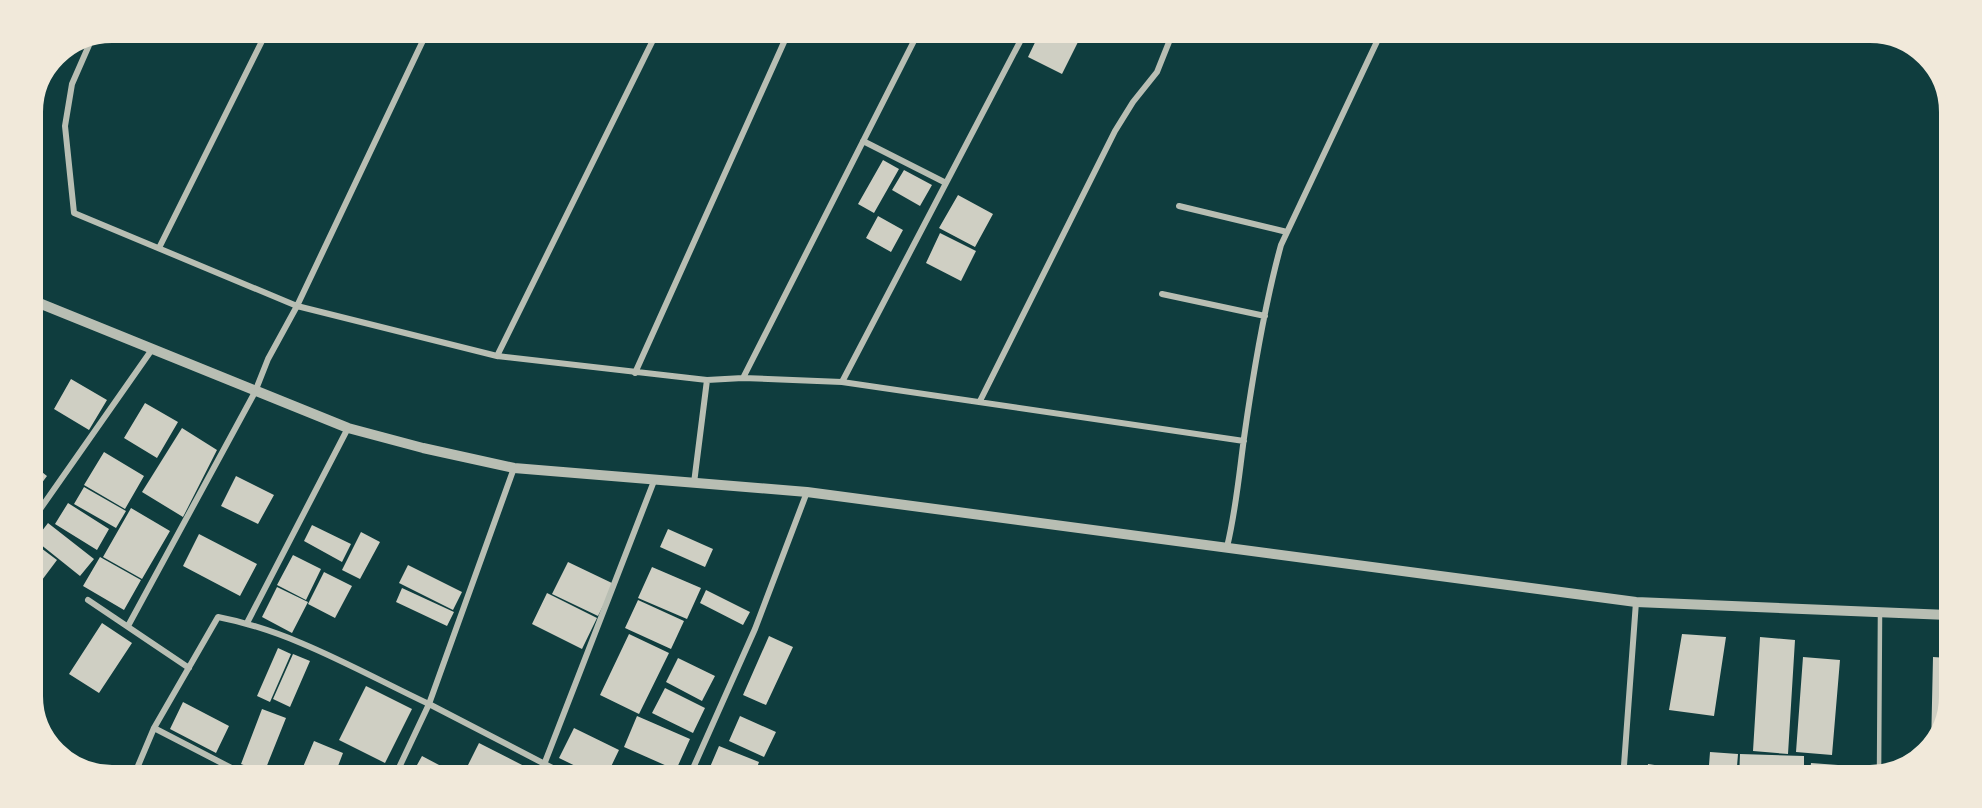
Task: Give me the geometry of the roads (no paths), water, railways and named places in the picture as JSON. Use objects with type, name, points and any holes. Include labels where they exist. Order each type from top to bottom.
[{"type":"street","points":[[159,248],[263,39]]},
{"type":"street","points":[[128,626],[255,392],[268,359],[287,320],[297,306],[424,39]]},
{"type":"street","points":[[497,357],[654,39]]},
{"type":"street","points":[[635,373],[785,39]]},
{"type":"street","points":[[743,378],[915,39]]},
{"type":"street","points":[[842,382],[1021,39]]},
{"type":"street","points":[[980,401],[1115,130],[1157,72],[1170,39]]},
{"type":"street","points":[[1227,546],[1237,506],[1244,441],[1272,278],[1287,232],[1378,39]]},
{"type":"street","points":[[90,43],[72,84],[65,126],[74,213],[297,306],[497,357],[707,380],[743,378],[842,382],[1244,441]]},
{"type":"street","points":[[863,141],[946,183]]},
{"type":"street","points":[[1179,206],[1287,232]]},
{"type":"street","points":[[1162,294],[1266,316]]},
{"type":"street","points":[[39,303],[348,428],[423,448],[514,468],[807,492],[1636,602],[1943,615]]},
{"type":"street","points":[[39,511],[153,348]]},
{"type":"street","points":[[694,483],[707,380]]},
{"type":"street","points":[[247,623],[348,428]]},
{"type":"street","points":[[398,769],[429,704],[514,468]]},
{"type":"street","points":[[542,769],[654,481]]},
{"type":"street","points":[[693,769],[755,629],[807,492]]},
{"type":"street","points":[[88,600],[189,668]]},
{"type":"street","points":[[1624,769],[1636,602]]},
{"type":"street","points":[[137,769],[154,728],[218,617],[247,623],[336,659],[429,704],[553,769]]},
{"type":"street","points":[[154,728],[233,769]]},
{"type":"lane","points":[[1879,768],[1880,614]]}]
